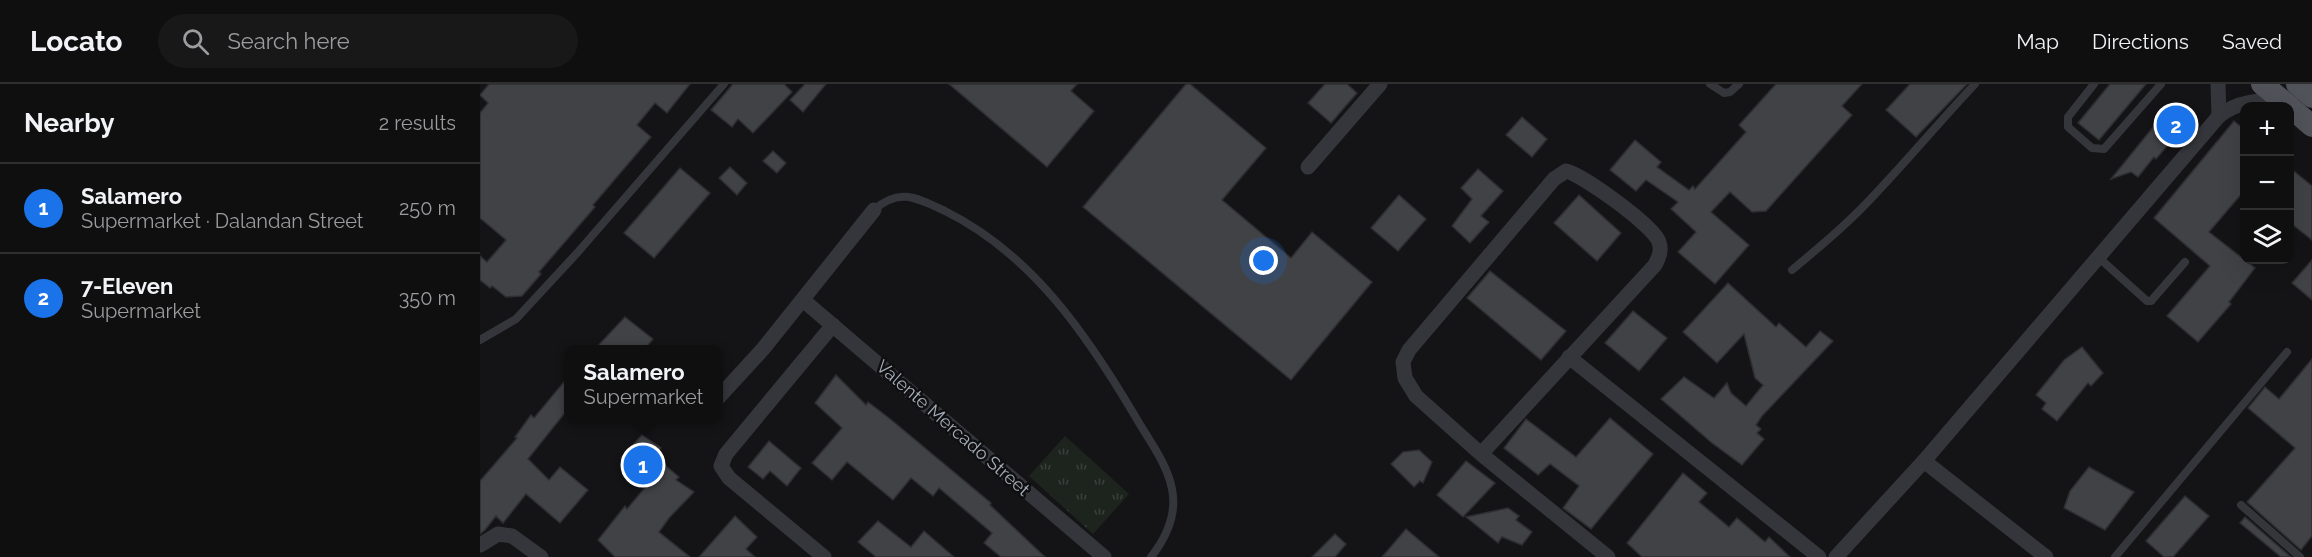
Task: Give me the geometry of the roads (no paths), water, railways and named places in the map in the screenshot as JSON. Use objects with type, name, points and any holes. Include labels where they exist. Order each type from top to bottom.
[{"type":"main road","points":[[2262,84],[2289,100],[2312,126]]},
{"type":"main road","points":[[2289,100],[2312,97]]},
{"type":"street","points":[[1308,167],[1380,84]]},
{"type":"street","points":[[2218,84],[2219,116]]},
{"type":"street","points":[[1836,557],[1924,461],[2219,116],[2242,103],[2289,100]]},
{"type":"street","points":[[1480,454],[1655,265],[1661,252],[1659,241],[1649,229],[1575,173],[1566,171],[1554,179],[1409,350],[1403,362],[1404,378],[1416,396],[1480,454],[1608,557]]},
{"type":"street","points":[[723,393],[764,349],[874,210]]},
{"type":"street","name":"Valente Mercado Street","points":[[803,300],[1104,557]]},
{"type":"street","points":[[824,557],[729,478],[721,466],[726,454],[833,325]]},
{"type":"street","points":[[1569,357],[1819,557]]},
{"type":"street","points":[[1924,461],[2046,557]]},
{"type":"street","points":[[480,546],[498,534],[512,536],[541,557]]},
{"type":"lane","points":[[480,340],[516,319],[578,252],[724,84]]},
{"type":"lane","points":[[1710,84],[1724,93],[1730,92],[1739,84]]},
{"type":"lane","points":[[1792,270],[1846,223],[1877,192],[1975,84]]},
{"type":"lane","points":[[2094,84],[2068,117],[2068,127],[2092,148],[2104,149],[2161,84]]},
{"type":"lane","points":[[874,210],[886,199],[899,196],[933,206],[957,218],[1014,259],[1045,287],[1070,316],[1098,355],[1165,467],[1172,490],[1173,513],[1167,531],[1151,557]]},
{"type":"lane","points":[[2098,256],[2147,301],[2151,301],[2185,262]]},
{"type":"lane","points":[[2115,557],[2287,352]]},
{"type":"lane","points":[[2241,505],[2300,557]]},
{"type":"place","name":"7-Eleven","points":[[2176,125]]},
{"type":"place","name":"Salamero","points":[[643,465]]}]
